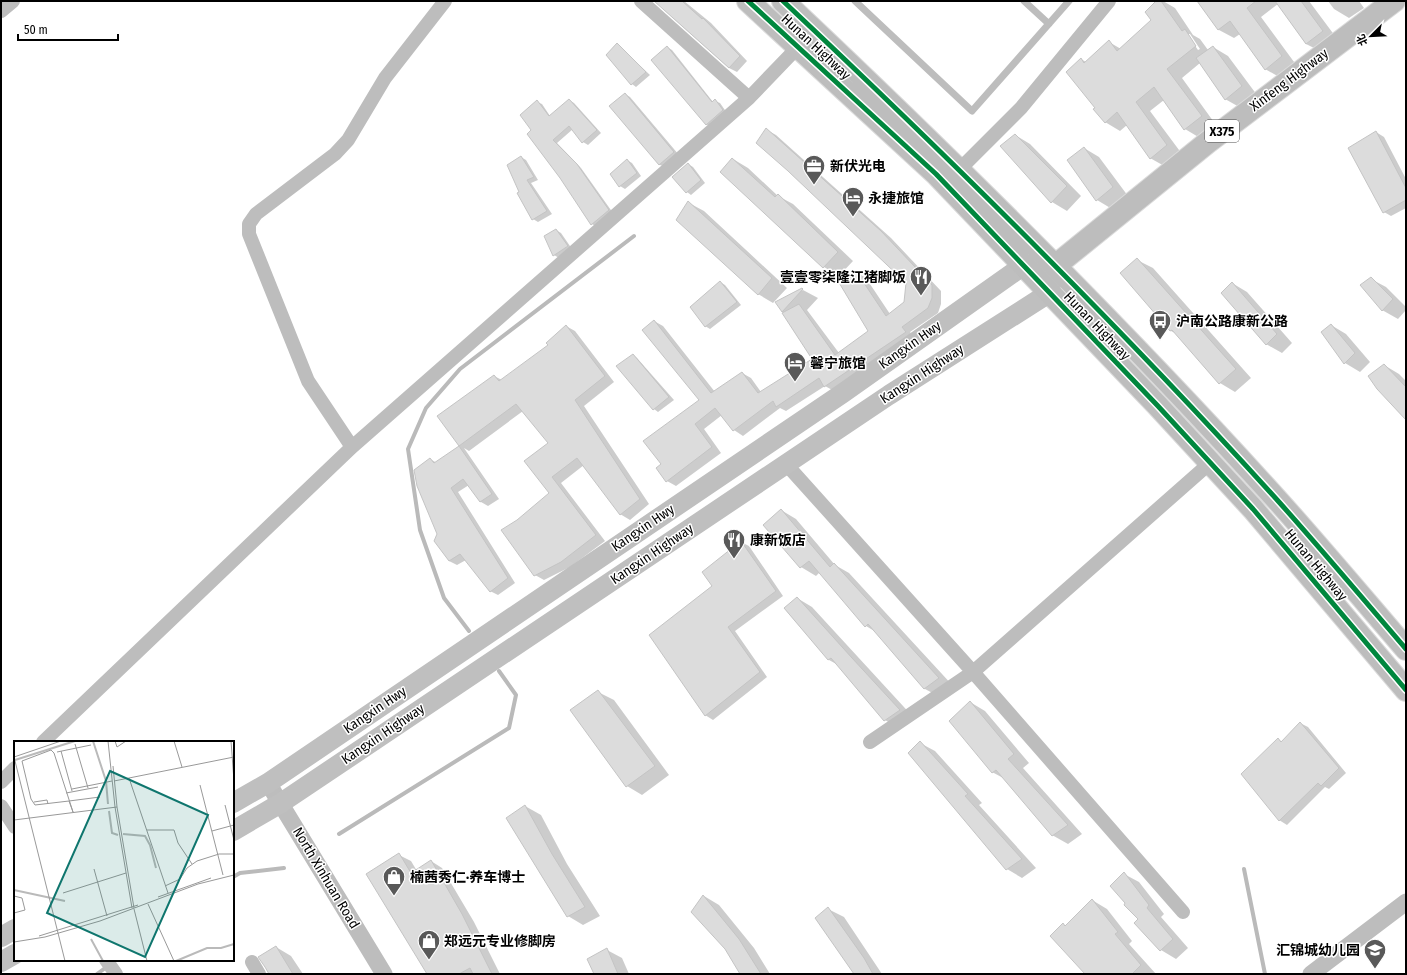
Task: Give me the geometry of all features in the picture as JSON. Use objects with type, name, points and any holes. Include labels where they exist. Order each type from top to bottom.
[{"type":"main road","name":"Hunan Highway","points":[[748,1],[936,174],[1024,265],[1253,509],[1406,690]]},
{"type":"main road","name":"Hunan Highway","points":[[783,1],[960,169],[1142,355],[1280,502],[1406,649]]},
{"type":"main road","name":"Xinfeng Highway","points":[[1055,266],[1208,142],[1394,1]]},
{"type":"main road","points":[[1024,265],[1055,266],[1049,293]]},
{"type":"main road","name":"Kangxin Hwy","points":[[234,802],[268,783],[843,393],[1024,265]]},
{"type":"main road","name":"Kangxin Highway","points":[[234,830],[281,803],[889,395],[1049,293]]},
{"type":"main road","points":[[1,936],[14,930]]},
{"type":"main road","points":[[1,962],[14,955]]},
{"type":"street","points":[[1,11],[13,1]]},
{"type":"street","points":[[352,447],[308,381],[249,234],[249,224],[256,214],[335,154],[348,140],[385,78],[445,1]]},
{"type":"street","points":[[641,1],[749,98]]},
{"type":"street","points":[[960,169],[1022,108],[1108,1]]},
{"type":"street","points":[[44,741],[352,447],[749,98],[798,47]]},
{"type":"street","points":[[870,742],[973,672],[1210,463]]},
{"type":"street","points":[[786,464],[973,672],[1183,912]]},
{"type":"street","points":[[1,782],[14,769]]},
{"type":"street","name":"North Xinhuan Road","points":[[268,783],[384,974]]},
{"type":"street","points":[[1,806],[14,826]]},
{"type":"street","points":[[1311,974],[1406,902]]},
{"type":"street","points":[[107,961],[116,974]]},
{"type":"lane","points":[[855,1],[972,111],[1069,1]]},
{"type":"lane","points":[[1024,1],[1049,24]]},
{"type":"building","points":[[654,1],[682,1],[702,19],[703,18],[740,56],[729,68]]},
{"type":"building","points":[[1156,1],[1161,1],[1182,31],[1185,29],[1196,46],[1167,69],[1202,116],[1184,130],[1154,87],[1136,102],[1167,145],[1150,159],[1117,112],[1105,123],[1066,72],[1081,58],[1084,63],[1109,40],[1117,51],[1151,20],[1145,12]]},
{"type":"building","points":[[1197,1],[1256,1],[1247,8],[1282,56],[1265,70],[1230,21],[1218,30]]},
{"type":"building","points":[[1275,1],[1301,1],[1323,31],[1306,44]]},
{"type":"building","points":[[617,43],[646,72],[631,85],[606,55]]},
{"type":"building","points":[[667,46],[712,102],[715,99],[723,110],[706,125],[651,60]]},
{"type":"building","points":[[1213,46],[1242,86],[1225,100],[1196,58]]},
{"type":"building","points":[[625,93],[674,152],[659,165],[609,106]]},
{"type":"building","points":[[569,99],[597,130],[582,143],[569,126],[553,140],[577,164],[609,210],[591,225],[560,178],[527,134],[531,130],[520,115],[537,100],[549,116]]},
{"type":"building","points":[[766,128],[881,231],[932,285],[932,298],[928,308],[902,327],[906,332],[824,387],[819,378],[776,407],[773,401],[733,431],[715,408],[695,424],[712,447],[666,482],[656,468],[661,464],[643,441],[699,400],[642,330],[654,320],[711,393],[742,372],[758,393],[812,359],[782,313],[799,304],[835,355],[868,331],[838,281],[856,271],[886,316],[904,302],[906,283],[788,171],[756,143]]},
{"type":"building","points":[[1376,131],[1406,188],[1406,200],[1383,213],[1348,148]]},
{"type":"building","points":[[1015,134],[1067,186],[1051,203],[1000,146]]},
{"type":"building","points":[[1084,147],[1113,187],[1096,201],[1067,160]]},
{"type":"building","points":[[521,156],[534,177],[527,180],[547,211],[532,220],[517,193],[519,192],[507,165]]},
{"type":"building","points":[[732,158],[775,197],[778,194],[838,252],[823,268],[720,172]]},
{"type":"building","points":[[627,159],[637,173],[619,187],[610,174]]},
{"type":"building","points":[[688,163],[701,180],[686,193],[672,177]]},
{"type":"building","points":[[688,201],[772,278],[758,295],[676,220]]},
{"type":"building","points":[[556,229],[568,246],[553,256],[544,236]]},
{"type":"building","points":[[1137,258],[1236,369],[1219,384],[1172,330],[1170,331],[1120,273]]},
{"type":"building","points":[[1371,277],[1393,299],[1382,311],[1360,285]]},
{"type":"building","points":[[720,281],[737,302],[705,327],[690,307]]},
{"type":"building","points":[[1232,282],[1277,334],[1266,345],[1221,293]]},
{"type":"building","points":[[802,288],[803,289],[782,312],[775,302]]},
{"type":"building","points":[[1331,324],[1355,353],[1344,364],[1321,332]]},
{"type":"building","points":[[566,325],[605,376],[575,400],[640,499],[620,515],[577,458],[552,477],[596,535],[561,562],[534,576],[501,530],[517,520],[549,493],[524,461],[548,443],[516,404],[459,446],[437,416],[494,375],[499,381],[548,345],[546,343]]},
{"type":"building","points":[[633,354],[669,397],[653,410],[616,366]]},
{"type":"building","points":[[1384,364],[1406,387],[1406,420],[1377,389],[1368,376]]},
{"type":"building","points":[[459,446],[492,494],[480,502],[463,479],[451,488],[508,578],[490,592],[460,554],[449,561],[434,541],[437,534],[417,486],[414,470],[430,458],[434,463]]},
{"type":"building","points":[[781,509],[830,567],[834,563],[939,678],[924,689],[868,624],[865,627],[809,561],[800,568],[763,525]]},
{"type":"building","points":[[741,541],[776,591],[728,627],[760,672],[705,716],[649,635],[712,586],[702,572]]},
{"type":"building","points":[[797,597],[900,710],[884,721],[831,658],[828,660],[784,608]]},
{"type":"building","points":[[598,690],[655,766],[626,787],[570,710]]},
{"type":"building","points":[[970,701],[1014,754],[1008,759],[1068,825],[1052,836],[996,770],[992,773],[949,721]]},
{"type":"building","points":[[1300,722],[1339,768],[1321,786],[1318,783],[1279,821],[1241,774],[1278,738],[1281,742]]},
{"type":"building","points":[[920,741],[968,794],[965,796],[1022,859],[1006,870],[908,753]]},
{"type":"building","points":[[525,805],[552,854],[585,907],[567,917],[506,818]]},
{"type":"building","points":[[399,853],[411,873],[431,860],[462,914],[492,974],[473,974],[470,968],[459,974],[427,974],[366,874]]},
{"type":"building","points":[[1124,872],[1149,905],[1147,908],[1173,939],[1160,951],[1134,923],[1138,919],[1124,905],[1125,903],[1110,886]]},
{"type":"building","points":[[703,895],[739,939],[761,974],[740,974],[725,949],[691,912]]},
{"type":"building","points":[[1092,899],[1118,932],[1115,934],[1141,965],[1132,974],[1085,974],[1050,936],[1063,923],[1065,926]]},
{"type":"building","points":[[828,907],[864,958],[873,974],[854,974],[815,918]]},
{"type":"building","points":[[276,946],[293,974],[269,974],[258,957]]},
{"type":"building","points":[[607,948],[618,974],[594,974],[587,959]]},
{"type":"waterway","points":[[469,631],[444,598],[420,530],[408,449],[426,408],[460,369],[634,236]]},
{"type":"waterway","points":[[339,834],[509,728],[516,695],[499,671]]},
{"type":"waterway","points":[[234,876],[240,873],[284,868]]},
{"type":"waterway","points":[[1244,869],[1265,974]]},
{"type":"waterway","points":[[97,974],[115,961]]},
{"type":"cycle path","points":[[748,1],[936,174],[1157,405],[1253,509],[1406,690]]},
{"type":"cycle path","points":[[783,1],[973,184],[1098,309],[1279,502],[1406,649]]},
{"type":"place","name":"新伏光电","points":[[814,186]]},
{"type":"place","name":"永捷旅馆","points":[[853,218]]},
{"type":"place","name":"壹壹零柒隆江猪脚饭","points":[[921,296]]},
{"type":"place","name":"沪南公路康新公路","points":[[1160,340]]},
{"type":"place","name":"馨宁旅馆","points":[[795,382]]},
{"type":"place","name":"康新饭店","points":[[734,560]]},
{"type":"place","name":"楠茜秀仁·养车博士","points":[[394,896]]},
{"type":"place","name":"郑远元专业修脚房","points":[[429,960]]},
{"type":"place","name":"汇锦城幼儿园","points":[[1375,970]]}]
